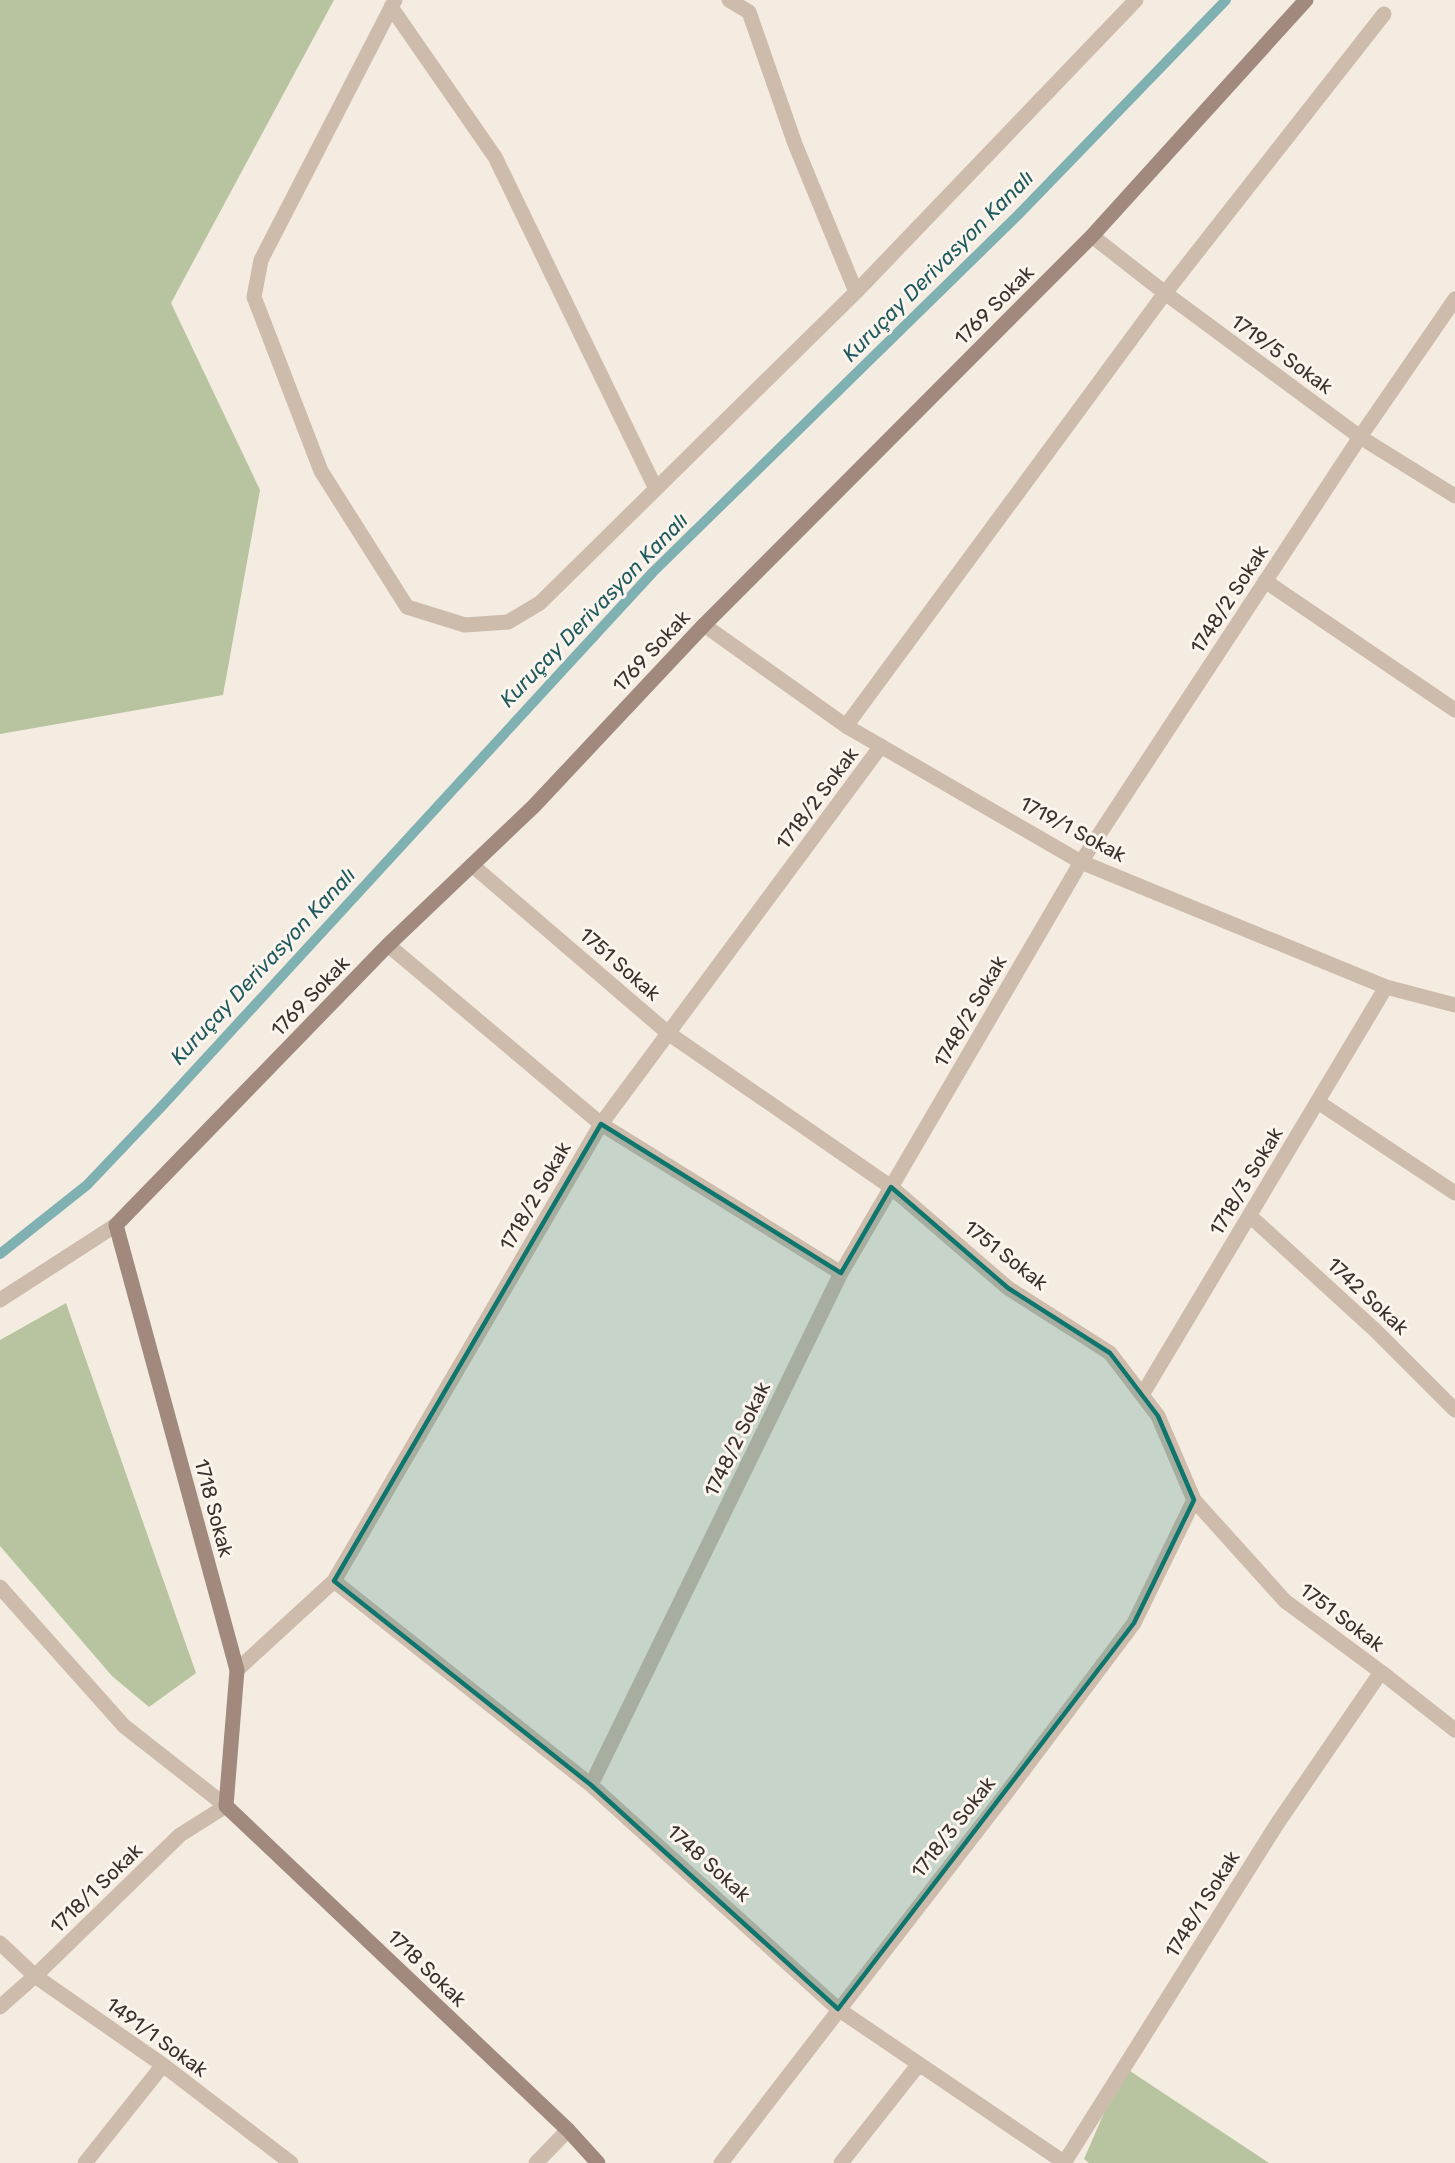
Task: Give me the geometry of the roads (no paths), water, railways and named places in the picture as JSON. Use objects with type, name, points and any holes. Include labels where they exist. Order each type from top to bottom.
[{"type":"main road","name":"1769 Sokak","points":[[116,1225],[388,945],[534,806],[704,625],[1092,236],[1306,0]]},
{"type":"main road","name":"1718 Sokak","points":[[116,1225],[237,1670],[226,1806],[568,2130],[598,2163]]},
{"type":"street","points":[[729,0],[753,6],[795,144],[856,292]]},
{"type":"street","points":[[656,489],[495,156],[393,3],[261,260],[254,297],[321,471],[407,607],[465,625],[508,622],[540,603],[656,489],[856,292],[1136,0]]},
{"type":"street","points":[[846,726],[1165,294],[1384,14]]},
{"type":"street","name":"1719/5 Sokak","points":[[1092,236],[1165,294],[1360,437],[1455,496]]},
{"type":"street","name":"1748/2 Sokak","points":[[591,1785],[842,1273],[891,1187],[1082,862],[1360,437],[1455,299]]},
{"type":"street","points":[[1265,581],[1455,710]]},
{"type":"street","name":"1719/1 Sokak","points":[[704,625],[846,726],[1082,862],[1386,987],[1455,1005]]},
{"type":"street","name":"1718/2 Sokak","points":[[237,1670],[334,1581],[601,1124],[881,746]]},
{"type":"street","name":"1751 Sokak","points":[[472,865],[668,1033],[891,1187],[1008,1288],[1110,1353],[1158,1416],[1194,1500],[1285,1601],[1455,1730]]},
{"type":"street","points":[[388,945],[601,1124],[842,1273]]},
{"type":"street","name":"1718/3 Sokak","points":[[1142,1395],[1386,987]]},
{"type":"street","points":[[1318,1101],[1455,1193]]},
{"type":"street","name":"1742 Sokak","points":[[1250,1216],[1376,1331],[1455,1410]]},
{"type":"street","name":"1769 Sokak","points":[[0,1300],[116,1225]]},
{"type":"street","name":"1718/3 Sokak","points":[[721,2163],[1004,1796],[1134,1623],[1194,1500]]},
{"type":"street","name":"1748 Sokak","points":[[334,1581],[591,1785],[838,2009],[1065,2163]]},
{"type":"street","name":"1718 Sokak","points":[[0,1587],[124,1726],[226,1806]]},
{"type":"street","name":"1748/1 Sokak","points":[[1065,2163],[1277,1824],[1381,1672]]},
{"type":"street","name":"1718/1 Sokak","points":[[0,2007],[180,1835],[226,1806]]},
{"type":"street","name":"1491/1 Sokak","points":[[0,1943],[35,1976],[163,2065],[291,2163]]},
{"type":"street","points":[[841,2163],[919,2064]]},
{"type":"street","points":[[86,2163],[163,2065]]},
{"type":"street","points":[[536,2163],[568,2130]]},
{"type":"waterway","name":"Kuruçay Derivasyon Kanalı","points":[[0,1254],[87,1185],[653,572],[1018,215],[1226,0]]}]
